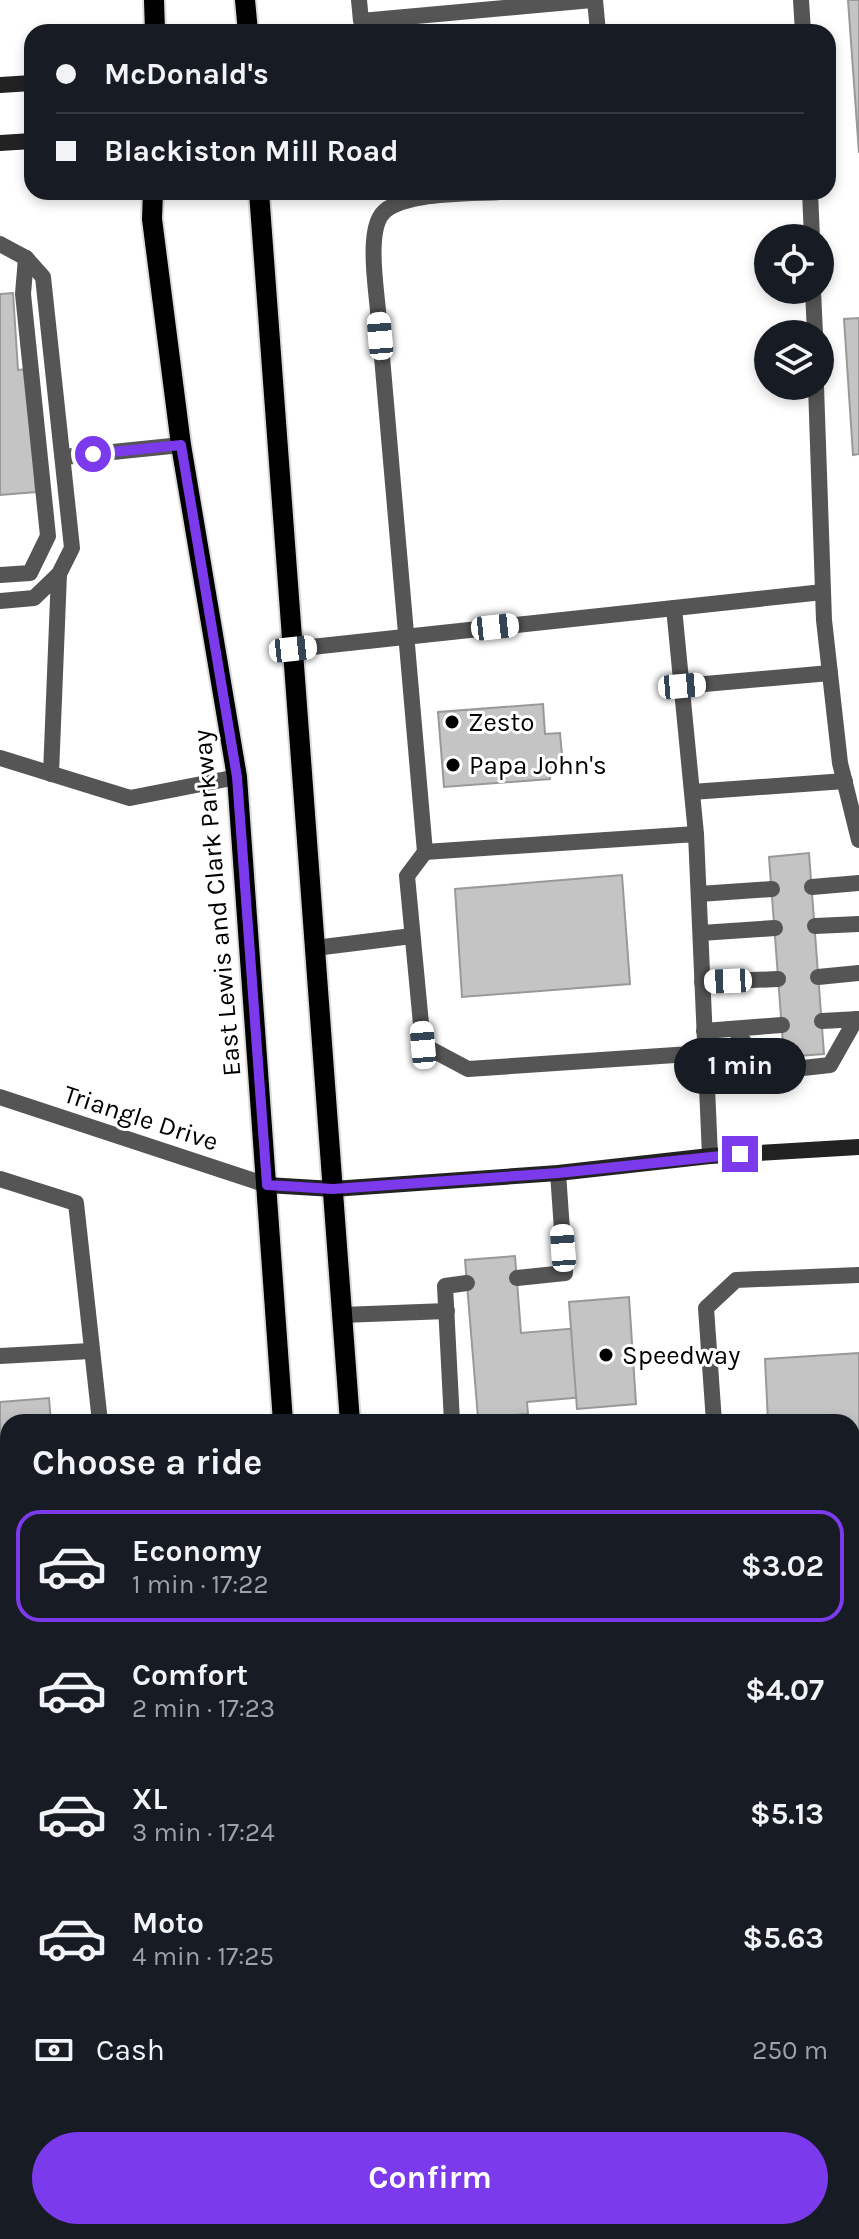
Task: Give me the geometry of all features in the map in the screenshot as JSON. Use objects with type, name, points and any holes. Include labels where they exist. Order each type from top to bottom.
[{"type":"main road","points":[[154,0],[155,24]]},
{"type":"main road","points":[[245,0],[247,24]]},
{"type":"main road","points":[[0,85],[24,84]]},
{"type":"main road","points":[[0,143],[24,142]]},
{"type":"main road","name":"East Lewis and Clark Parkway","points":[[153,200],[152,219],[181,445],[237,777],[282,1414]]},
{"type":"main road","points":[[260,200],[349,1414]]},
{"type":"main road","points":[[267,1185],[333,1189],[558,1173],[710,1156],[859,1147]]},
{"type":"street","points":[[359,0],[361,21],[594,0],[597,24]]},
{"type":"street","points":[[801,0],[802,24]]},
{"type":"street","points":[[410,200],[390,205],[380,216],[375,232],[376,285],[425,852],[407,876],[423,1045],[468,1069],[705,1053]]},
{"type":"street","points":[[810,200],[811,224]]},
{"type":"street","points":[[0,244],[26,258],[43,277],[72,548],[59,574],[34,598],[0,601]]},
{"type":"street","points":[[0,575],[30,573],[48,536],[23,294],[26,258]]},
{"type":"street","points":[[816,400],[823,592],[830,673],[840,763],[859,840]]},
{"type":"street","points":[[64,457],[181,445]]},
{"type":"street","points":[[51,774],[59,574]]},
{"type":"street","points":[[293,649],[823,592]]},
{"type":"street","points":[[674,608],[696,834],[710,1156]]},
{"type":"street","points":[[682,686],[830,673]]},
{"type":"street","points":[[0,758],[130,798],[237,777]]},
{"type":"street","points":[[692,792],[845,781]]},
{"type":"street","points":[[425,852],[696,834]]},
{"type":"street","points":[[812,887],[859,883]]},
{"type":"street","points":[[699,894],[772,889]]},
{"type":"street","points":[[815,926],[859,924]]},
{"type":"street","points":[[701,933],[775,928]]},
{"type":"street","points":[[315,948],[412,936]]},
{"type":"street","points":[[818,977],[859,973]]},
{"type":"street","points":[[702,982],[778,979]]},
{"type":"street","points":[[734,1029],[767,1072],[830,1065],[857,1019]]},
{"type":"street","points":[[822,1021],[857,1019]]},
{"type":"street","points":[[704,1031],[782,1025]]},
{"type":"street","name":"Triangle Drive","points":[[0,1097],[267,1185]]},
{"type":"street","points":[[517,1278],[565,1273],[558,1173]]},
{"type":"street","points":[[0,1179],[76,1203],[99,1414]]},
{"type":"street","points":[[713,1414],[706,1308],[736,1280],[859,1275]]},
{"type":"street","points":[[452,1414],[445,1286],[467,1283]]},
{"type":"street","points":[[342,1315],[447,1311]]},
{"type":"street","points":[[0,1356],[90,1351]]},
{"type":"building","points":[[848,0],[859,0],[859,153]]},
{"type":"building","points":[[13,293],[18,370],[27,369],[36,492],[0,495],[0,294]]},
{"type":"building","points":[[859,318],[859,454],[853,455],[844,319]]},
{"type":"building","points":[[543,704],[545,734],[560,733],[563,766],[549,768],[550,779],[444,787],[438,712]]},
{"type":"building","points":[[809,853],[824,1054],[784,1057],[769,857]]},
{"type":"building","points":[[622,875],[630,984],[462,997],[455,889]]},
{"type":"building","name":"Speedway","points":[[515,1256],[521,1333],[579,1328],[584,1397],[527,1402],[528,1414],[478,1414],[465,1260]]},
{"type":"building","points":[[629,1297],[636,1404],[577,1409],[569,1302]]},
{"type":"building","points":[[859,1353],[859,1414],[768,1414],[765,1359]]},
{"type":"building","points":[[49,1398],[50,1414],[0,1414],[0,1402]]},
{"type":"place","name":"Zesto","points":[[452,722]]},
{"type":"place","name":"Papa John's","points":[[453,765]]},
{"type":"place","name":"Speedway","points":[[606,1355]]},
{"type":"route","points":[[93,454],[181,445],[237,777],[267,1185],[333,1189],[558,1173],[740,1154]]}]
